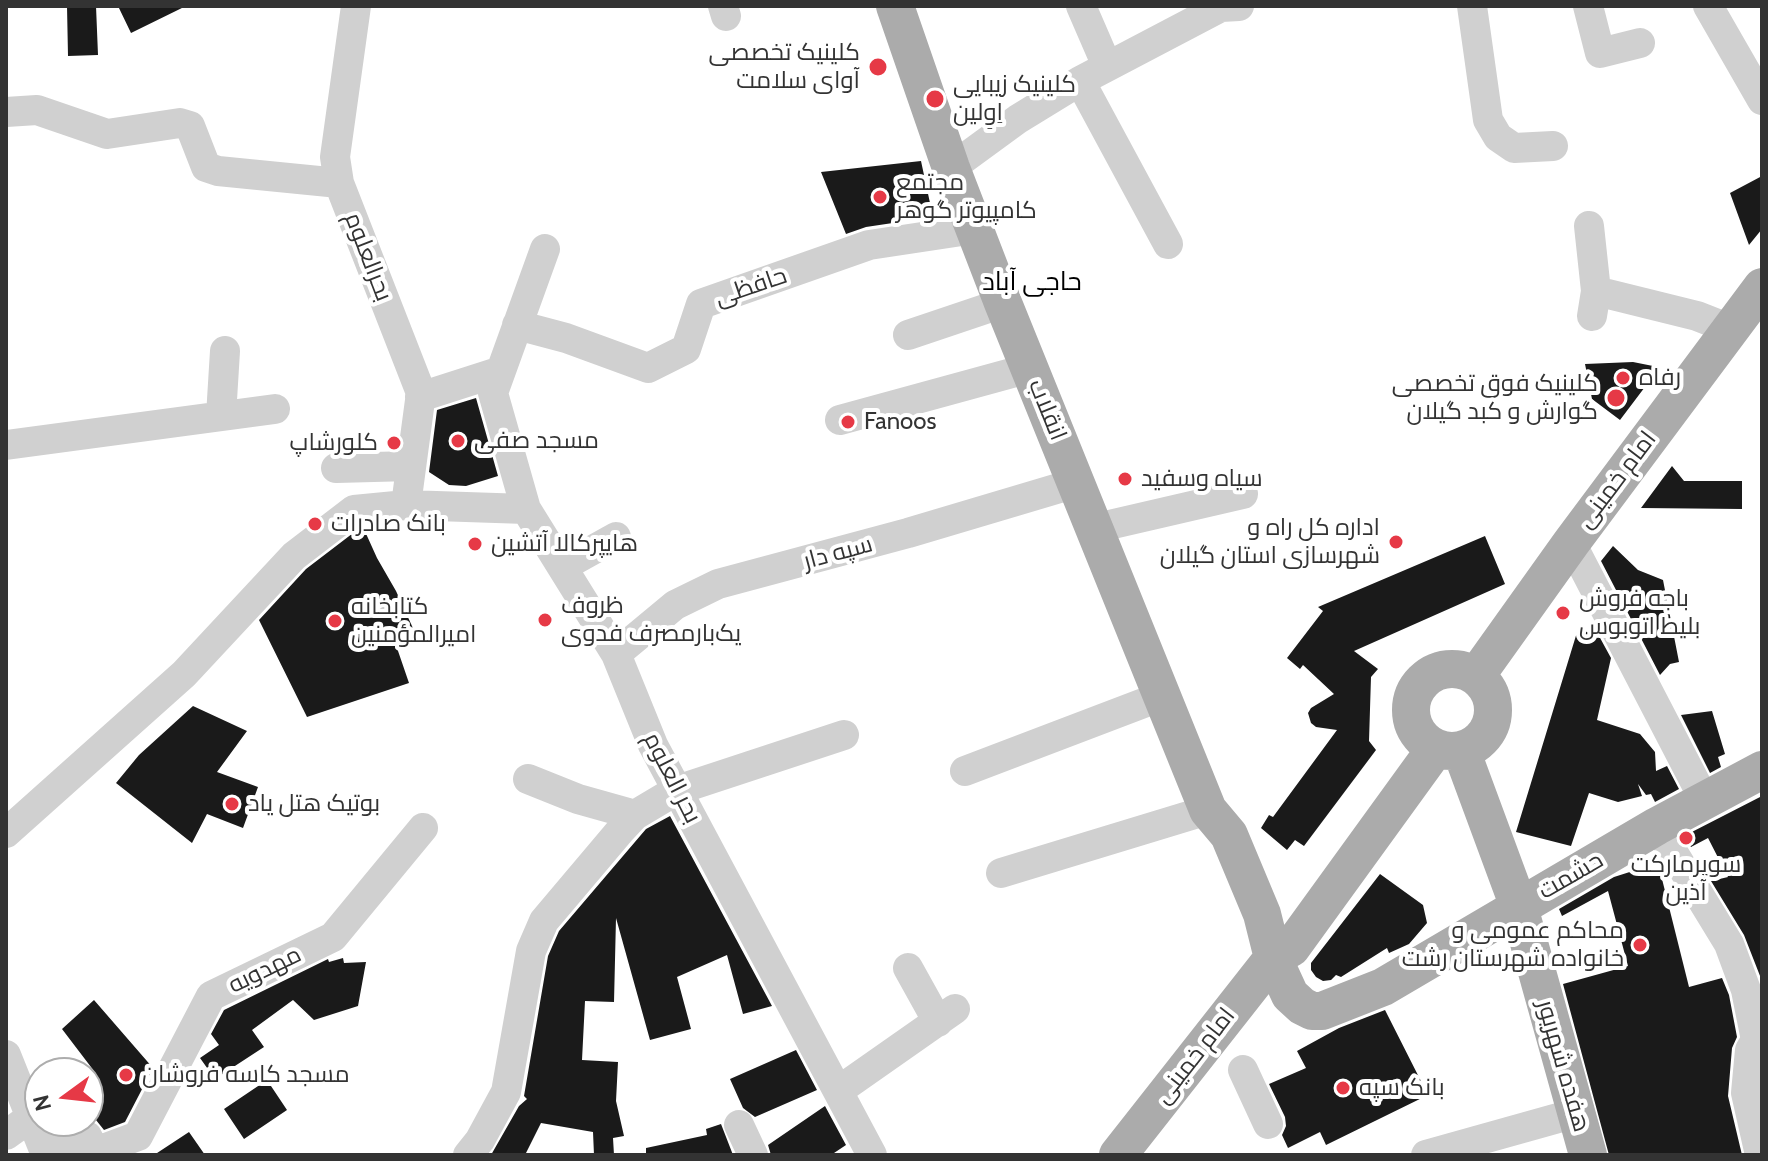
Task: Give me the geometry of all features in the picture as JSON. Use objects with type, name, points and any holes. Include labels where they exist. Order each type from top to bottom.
[{"type":"main road","name":"انقلاب","points":[[895,6],[951,168],[1003,303],[1208,810],[1209,837],[1246,933],[1273,958]]},
{"type":"main road","name":"امام خمینی","points":[[1476,676],[1571,543],[1713,323],[1762,287]]},
{"type":"main road","points":[[1438,670],[1464,670],[1476,676],[1486,685],[1494,711],[1484,736],[1474,745],[1439,745],[1413,725],[1410,712],[1417,686],[1438,670]]},
{"type":"main road","name":"امام خمینی","points":[[1129,1150],[1273,958],[1276,930],[1439,745]]},
{"type":"main road","name":"هفده شهریور","points":[[1439,745],[1513,892],[1588,1155]]},
{"type":"main road","name":"حشمت","points":[[1273,958],[1290,995],[1312,1011],[1322,1011],[1383,987],[1513,892],[1554,886],[1762,770]]},
{"type":"street","name":"بحرالعلوم","points":[[356,6],[335,157],[339,183],[421,393],[406,505]]},
{"type":"street","points":[[1081,6],[1107,66]]},
{"type":"street","points":[[951,168],[1018,119],[1080,81],[1221,7],[1239,6]]},
{"type":"street","points":[[1472,6],[1488,120],[1498,137],[1514,148],[1553,146]]},
{"type":"street","points":[[1588,6],[1600,53],[1640,43]]},
{"type":"street","points":[[1708,6],[1762,100]]},
{"type":"street","points":[[1080,81],[1168,244]]},
{"type":"street","points":[[6,112],[37,110],[107,134],[180,123],[190,126],[206,167],[218,171],[339,183]]},
{"type":"street","points":[[1589,226],[1594,303],[1713,323]]},
{"type":"street","name":"حافظی","points":[[517,325],[566,338],[648,368],[686,349],[701,304],[869,245],[975,229]]},
{"type":"street","points":[[6,833],[184,674],[294,556],[354,510],[406,505],[526,509],[493,393],[545,249]]},
{"type":"street","points":[[908,335],[1003,303]]},
{"type":"street","points":[[221,416],[225,351]]},
{"type":"street","points":[[840,420],[1030,368]]},
{"type":"street","points":[[420,397],[501,371]]},
{"type":"street","points":[[6,445],[275,409]]},
{"type":"street","points":[[336,468],[411,466]]},
{"type":"street","name":"سپه دار","points":[[616,654],[675,605],[718,584],[908,533],[1076,483]]},
{"type":"street","points":[[1096,528],[1243,494]]},
{"type":"street","name":"بحر العلوم","points":[[526,509],[616,654],[653,745],[838,1091],[866,1152]]},
{"type":"street","points":[[562,567],[616,537]]},
{"type":"street","points":[[1571,543],[1705,801]]},
{"type":"street","points":[[965,771],[1162,696]]},
{"type":"street","points":[[474,1147],[506,1092],[531,951],[544,921],[635,815],[677,790],[844,735]]},
{"type":"street","points":[[528,779],[578,799],[635,815]]},
{"type":"street","points":[[1001,873],[1208,810]]},
{"type":"street","points":[[1657,826],[1729,944],[1746,990],[1759,1039],[1750,1050],[1746,1093],[1760,1155]]},
{"type":"street","name":"مهدویه","points":[[144,1146],[211,996],[333,937],[423,828]]},
{"type":"street","points":[[838,1091],[946,1015],[908,968]]},
{"type":"street","points":[[6,1055],[24,1100]]},
{"type":"street","points":[[1243,1070],[1268,1124]]},
{"type":"street","points":[[1426,1155],[1576,1113]]},
{"type":"street","points":[[6,1135],[24,1122]]},
{"type":"street","points":[[739,1125],[753,1155]]},
{"type":"street","points":[[49,1155],[87,1136],[95,1152],[144,1146]]},
{"type":"building","points":[[67,6],[96,6],[98,55],[68,56]]},
{"type":"building","points":[[118,6],[186,6],[131,33]]},
{"type":"building","name":"مجتمع کامپیوتر گوهر","points":[[921,161],[933,217],[866,227],[846,234],[821,172]]},
{"type":"building","points":[[1762,176],[1762,229],[1749,245],[1730,193]]},
{"type":"building","points":[[1633,362],[1653,366],[1654,375],[1620,420],[1592,399],[1585,364]]},
{"type":"building","name":"مسجد صفی","points":[[476,398],[498,476],[466,486],[449,485],[429,472],[437,410]]},
{"type":"building","points":[[1672,466],[1684,481],[1742,481],[1742,509],[1641,508]]},
{"type":"building","name":"کتابخانه امیرالمؤمنین","points":[[361,527],[417,637],[397,648],[409,683],[307,717],[259,620],[306,569]]},
{"type":"building","points":[[1485,536],[1505,584],[1354,651],[1378,669],[1371,677],[1369,741],[1376,750],[1304,846],[1295,840],[1287,850],[1261,828],[1269,815],[1273,817],[1337,730],[1316,727],[1308,713],[1334,694],[1303,665],[1300,669],[1287,658],[1323,611],[1318,607]]},
{"type":"building","points":[[1613,546],[1638,570],[1663,580],[1679,662],[1670,664],[1660,675],[1601,561]]},
{"type":"building","points":[[1578,629],[1599,636],[1611,658],[1597,720],[1640,734],[1655,752],[1656,771],[1667,766],[1679,789],[1655,802],[1651,794],[1646,795],[1638,784],[1642,796],[1618,802],[1589,793],[1571,846],[1516,832]]},
{"type":"building","points":[[193,706],[247,731],[217,772],[258,787],[243,828],[207,814],[192,843],[116,783],[139,755]]},
{"type":"building","points":[[1712,711],[1725,754],[1718,757],[1721,767],[1710,773],[1681,715]]},
{"type":"building","points":[[1762,796],[1762,981],[1744,935],[1711,881],[1728,877],[1708,838],[1691,847],[1684,836]]},
{"type":"building","points":[[670,816],[772,1006],[743,1014],[727,955],[677,977],[691,1029],[650,1040],[616,918],[614,1002],[585,1001],[582,1060],[618,1062],[616,1101],[624,1136],[613,1138],[614,1155],[594,1155],[593,1132],[541,1123],[525,1155],[491,1155],[519,1106],[527,1099],[524,1096],[548,956],[559,931],[646,829]]},
{"type":"building","points":[[1658,863],[1689,987],[1722,978],[1729,995],[1737,1037],[1732,1048],[1728,1096],[1742,1155],[1609,1155],[1563,984],[1628,966],[1608,891],[1562,916],[1559,909],[1614,877]]},
{"type":"building","points":[[1380,874],[1423,905],[1427,923],[1409,944],[1389,953],[1387,948],[1341,977],[1336,975],[1331,980],[1323,981],[1316,977],[1311,963]]},
{"type":"building","points":[[343,958],[344,963],[366,962],[358,1006],[314,1020],[293,1000],[252,1030],[264,1047],[215,1079],[200,1058],[219,1045],[211,1034],[224,1010],[328,959],[329,962]]},
{"type":"building","name":"مسجد کاسه فروشان","points":[[94,1000],[153,1068],[125,1122],[104,1130],[104,1057],[83,1057],[62,1029]]},
{"type":"building","points":[[1385,1010],[1428,1095],[1326,1145],[1320,1132],[1288,1148],[1282,1135],[1286,1126],[1285,1117],[1269,1084],[1306,1068],[1297,1051],[1339,1028]]},
{"type":"building","points":[[796,1050],[817,1090],[755,1117],[743,1108],[730,1079]]},
{"type":"building","points":[[267,1080],[287,1110],[244,1139],[224,1109]]},
{"type":"building","points":[[825,1106],[846,1145],[831,1155],[771,1155],[768,1145]]},
{"type":"building","points":[[721,1124],[733,1155],[646,1155],[646,1148],[707,1135],[706,1129]]},
{"type":"building","points":[[189,1132],[205,1155],[154,1155]]},
{"type":"place","name":"کلینیک تخصصی آوای سلامت","points":[[878,67]]},
{"type":"place","name":"کلینیک زیبایی اِوِلین","points":[[935,99]]},
{"type":"place","name":"مجتمع کامپیوتر گوهر","points":[[880,197]]},
{"type":"place","name":"رفاه","points":[[1623,378]]},
{"type":"place","name":"کلینیک فوق تخصصی گوارش و کبد گیلان","points":[[1616,398]]},
{"type":"place","name":"Fanoos","points":[[848,422]]},
{"type":"place","name":"مسجد صفی","points":[[458,441]]},
{"type":"place","name":"کلورشاپ","points":[[394,443]]},
{"type":"place","name":"سیاه وسفید","points":[[1125,479]]},
{"type":"place","name":"بانک صادرات","points":[[315,524]]},
{"type":"place","name":"اداره کل راه و شهرسازی استان گیلان","points":[[1396,542]]},
{"type":"place","name":"هایپرکالا آتشین","points":[[475,544]]},
{"type":"place","name":"باجه فروش بلیط اتوبوس","points":[[1563,613]]},
{"type":"place","name":"ظروف یک‌بارمصرف فدوی","points":[[545,620]]},
{"type":"place","name":"کتابخانه امیرالمؤمنین","points":[[335,621]]},
{"type":"place","name":"بوتیک هتل یاد","points":[[232,804]]},
{"type":"place","name":"سوپرمارکت آذین","points":[[1686,838]]},
{"type":"place","name":"محاکم عمومی و خانواده شهرستان رشت","points":[[1640,945]]},
{"type":"place","name":"مسجد کاسه فروشان","points":[[126,1075]]},
{"type":"place","name":"بانک سپه","points":[[1343,1088]]},
{"type":"district","name":"حاجی آباد","points":[[1032,282]]}]
